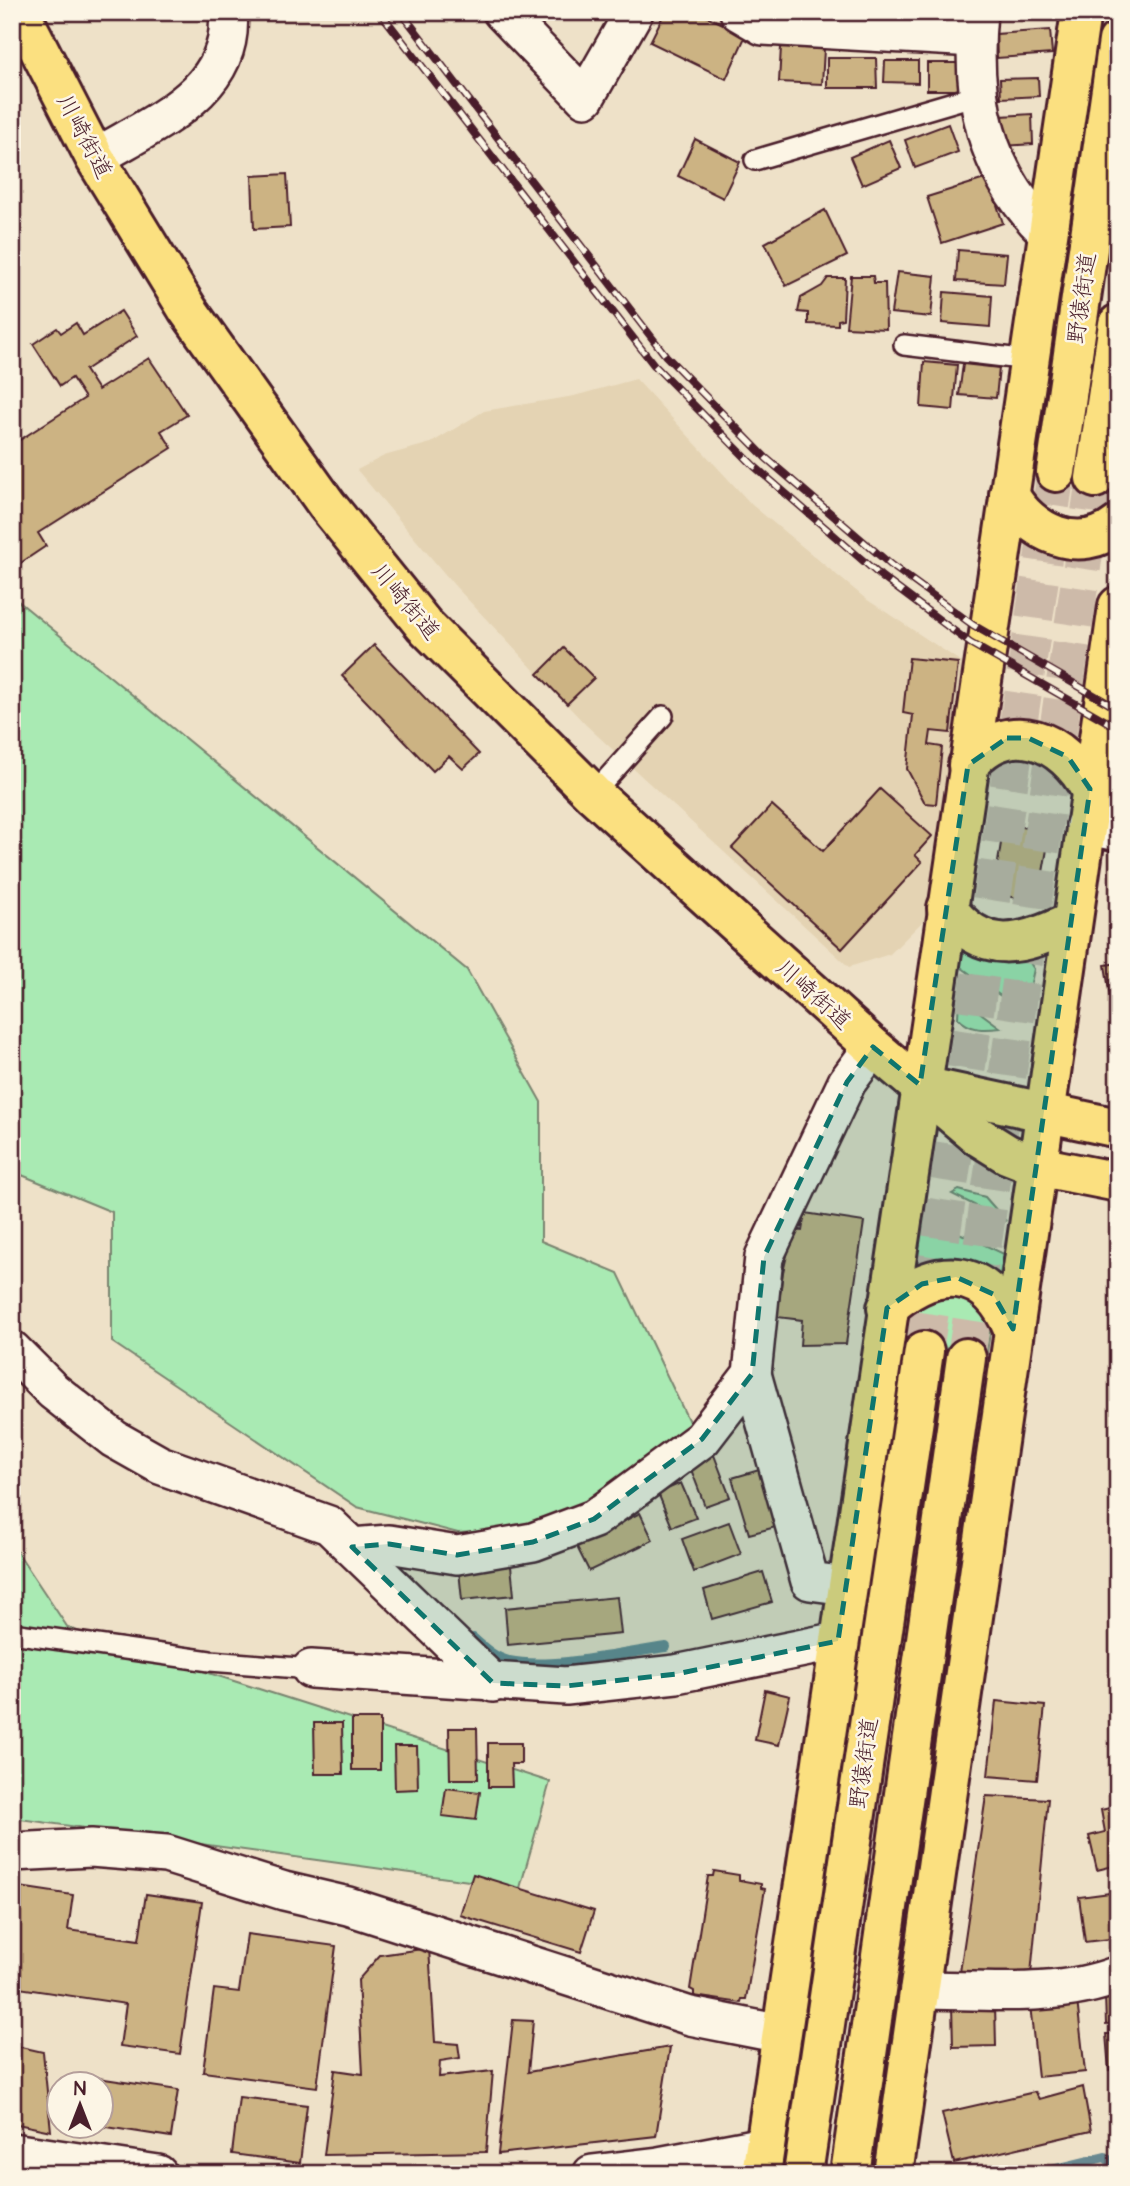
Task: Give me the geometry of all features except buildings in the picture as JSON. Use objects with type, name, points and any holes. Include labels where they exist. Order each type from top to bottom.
[{"type":"main road","name":"川崎街道","points":[[20,12],[95,158],[188,310],[327,505],[424,625],[593,794],[873,1047],[978,1136],[1007,1154],[1037,1166],[1118,1182]]},
{"type":"main road","points":[[763,2160],[920,1085],[1081,12]]},
{"type":"main road","name":"野猿街道","points":[[1056,472],[1118,41]]},
{"type":"main road","name":"野猿街道","points":[[1095,478],[1118,324]]},
{"type":"main road","points":[[1009,494],[1019,512],[1054,536],[1072,540],[1097,537],[1118,525]]},
{"type":"main road","points":[[893,2174],[1071,922],[1098,815],[1118,606]]},
{"type":"main road","points":[[968,765],[990,745],[1007,738],[1028,738],[1047,744],[1068,757],[1098,815]]},
{"type":"main road","points":[[947,908],[959,924],[972,934],[1004,943],[1018,944],[1039,938],[1071,922]]},
{"type":"main road","name":"川崎街道","points":[[920,1085],[1118,1128]]},
{"type":"main road","points":[[887,1308],[906,1291],[941,1277],[956,1277],[976,1283],[993,1294],[1005,1310],[1013,1329]]},
{"type":"main road","name":"野猿街道","points":[[803,2174],[924,1352]]},
{"type":"main road","name":"野猿街道","points":[[850,2174],[966,1358]]},
{"type":"street","points":[[95,158],[193,99],[216,74],[228,44],[228,12]]},
{"type":"street","points":[[502,12],[585,98],[634,12]]},
{"type":"street","points":[[738,12],[763,26],[976,25],[977,95],[988,147],[1023,209],[1048,233]]},
{"type":"street","points":[[847,1586],[810,1581],[752,1374],[764,1257],[847,1082],[873,1047]]},
{"type":"street","points":[[12,1350],[53,1391],[114,1439],[160,1465],[329,1525],[494,1683]]},
{"type":"street","points":[[352,1547],[389,1544],[457,1555],[533,1542],[594,1520],[702,1439],[752,1374]]},
{"type":"street","points":[[311,1669],[566,1686],[676,1674],[838,1641]]},
{"type":"street","points":[[12,1852],[91,1848],[166,1854],[284,1892],[348,1906],[690,2016],[781,2034]]},
{"type":"street","points":[[919,1990],[1050,1990],[1096,1984],[1118,1975]]},
{"type":"street","points":[[12,2152],[91,2169],[158,2174]]},
{"type":"street","points":[[592,2174],[659,2165],[763,2160]]},
{"type":"lane","points":[[755,160],[977,95]]},
{"type":"lane","points":[[904,345],[1029,360]]},
{"type":"lane","points":[[593,794],[663,716]]},
{"type":"lane","points":[[12,1633],[210,1661],[311,1669]]},
{"type":"highlighted area","points":[[1007,738],[1028,738],[1068,757],[1090,789],[1013,1329],[993,1294],[956,1277],[922,1284],[887,1308],[838,1641],[676,1674],[566,1686],[493,1683],[352,1547],[389,1544],[457,1555],[533,1542],[594,1519],[702,1439],[752,1374],[764,1257],[847,1082],[873,1047],[920,1085],[968,765]]},
{"type":"shaded area","points":[[636,379],[752,505],[866,599],[963,663],[927,917],[890,954],[849,967],[586,725],[455,586],[357,470],[384,456],[431,443],[484,411],[574,396]]},
{"type":"green space","points":[[12,596],[467,970],[541,1102],[541,1241],[618,1273],[693,1430],[623,1487],[543,1528],[458,1533],[357,1507],[112,1342],[112,1212],[12,1171]]},
{"type":"green space","points":[[965,950],[990,958],[1028,960],[1034,969],[1025,1010],[1020,1010],[958,965]]},
{"type":"green space","points":[[959,997],[1001,1028],[978,1029],[963,1022],[958,1018]]},
{"type":"green space","points":[[959,1190],[985,1197],[1006,1221],[952,1194]]},
{"type":"green space","points":[[921,1215],[1004,1254],[1000,1274],[995,1278],[957,1262],[939,1261],[916,1265],[911,1262]]},
{"type":"green space","points":[[951,1294],[976,1304],[991,1326],[986,1358],[902,1345],[908,1324],[916,1310],[930,1301]]},
{"type":"green space","points":[[12,1544],[68,1628],[550,1782],[520,1888],[12,1818]]},
{"type":"waterway","points":[[473,1638],[499,1657],[526,1663],[565,1662],[666,1647]]},
{"type":"waterway","points":[[1035,2174],[1105,2157],[1118,2168]]},
{"type":"tunnel","points":[[924,1351],[1056,472]]},
{"type":"tunnel","points":[[966,1358],[1095,478]]},
{"type":"railway","points":[[380,12],[654,365],[754,466],[882,577],[970,643],[1118,728]]},
{"type":"railway","points":[[401,12],[666,356],[766,458],[891,565],[973,625],[1118,709]]}]
